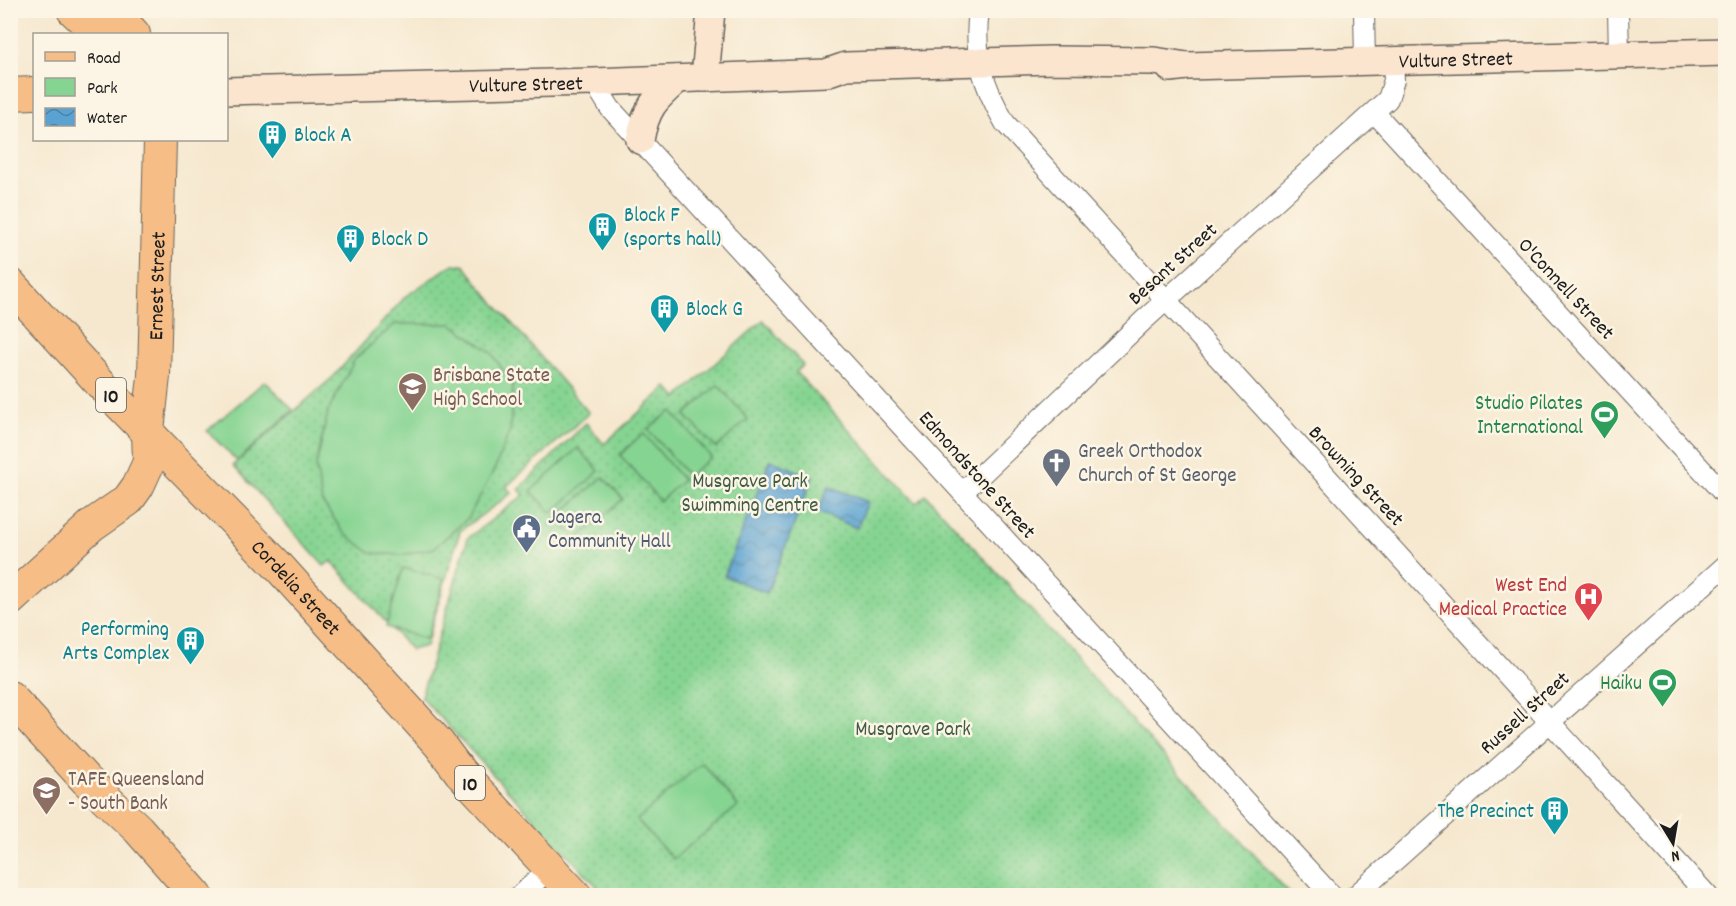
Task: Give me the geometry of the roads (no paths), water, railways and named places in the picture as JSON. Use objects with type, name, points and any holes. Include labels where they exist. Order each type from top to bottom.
[{"type":"main road","points":[[705,78],[711,10]]},
{"type":"main road","points":[[91,22],[130,33]]},
{"type":"main road","name":"Vulture Street","points":[[228,91],[705,78],[826,73],[846,66],[982,70],[1071,77],[1154,71],[1186,66],[1725,52]]},
{"type":"main road","points":[[640,140],[643,122],[651,105],[678,79]]},
{"type":"main road","points":[[10,94],[33,93]]},
{"type":"main road","name":"Ernest Street","points":[[10,600],[92,525],[105,498],[117,483],[135,449],[148,431],[154,376],[160,141]]},
{"type":"main road","name":"Cordelia Street","points":[[10,284],[113,397],[278,566],[439,744],[460,772],[576,896]]},
{"type":"main road","points":[[10,697],[86,780],[138,830],[197,896]]},
{"type":"street","name":"Browning Street","points":[[979,10],[976,40],[982,70],[1005,123],[1708,896]]},
{"type":"street","points":[[1364,10],[1365,62]]},
{"type":"street","points":[[1618,10],[1619,55]]},
{"type":"street","name":"Besant Street","points":[[963,492],[1166,301],[1388,99],[1394,80],[1393,61]]},
{"type":"street","name":"Edmondstone Street","points":[[594,82],[610,108],[1332,896]]},
{"type":"street","name":"O'Connell Street","points":[[1374,112],[1725,496]]},
{"type":"street","name":"Russell Street","points":[[1355,896],[1725,565]]},
{"type":"street","points":[[519,896],[550,869]]},
{"type":"water","points":[[770,460],[813,477],[767,593],[724,576]]},
{"type":"water","points":[[829,486],[868,502],[857,528],[817,512]]},
{"type":"place","name":"Block A","points":[[273,160]]},
{"type":"place","name":"Block F (sports hall)","points":[[603,252]]},
{"type":"place","name":"Block D","points":[[350,264]]},
{"type":"place","name":"Block G","points":[[665,334]]},
{"type":"place","name":"Brisbane State High School","points":[[412,412]]},
{"type":"place","name":"Studio Pilates International","points":[[1604,440]]},
{"type":"place","name":"Greek Orthodox Church of St George","points":[[1057,488]]},
{"type":"place","name":"Jagera Community Hall","points":[[527,554]]},
{"type":"place","name":"West End Medical Practice","points":[[1588,622]]},
{"type":"place","name":"Performing Arts Complex","points":[[190,666]]},
{"type":"place","name":"Haiku","points":[[1663,708]]},
{"type":"place","name":"TAFE Queensland - South Bank","points":[[47,816]]},
{"type":"place","name":"The Precinct","points":[[1555,836]]},
{"type":"park label","name":"Musgrave Park Swimming Centre","points":[[750,492]]},
{"type":"park label","name":"Musgrave Park","points":[[913,728]]}]
